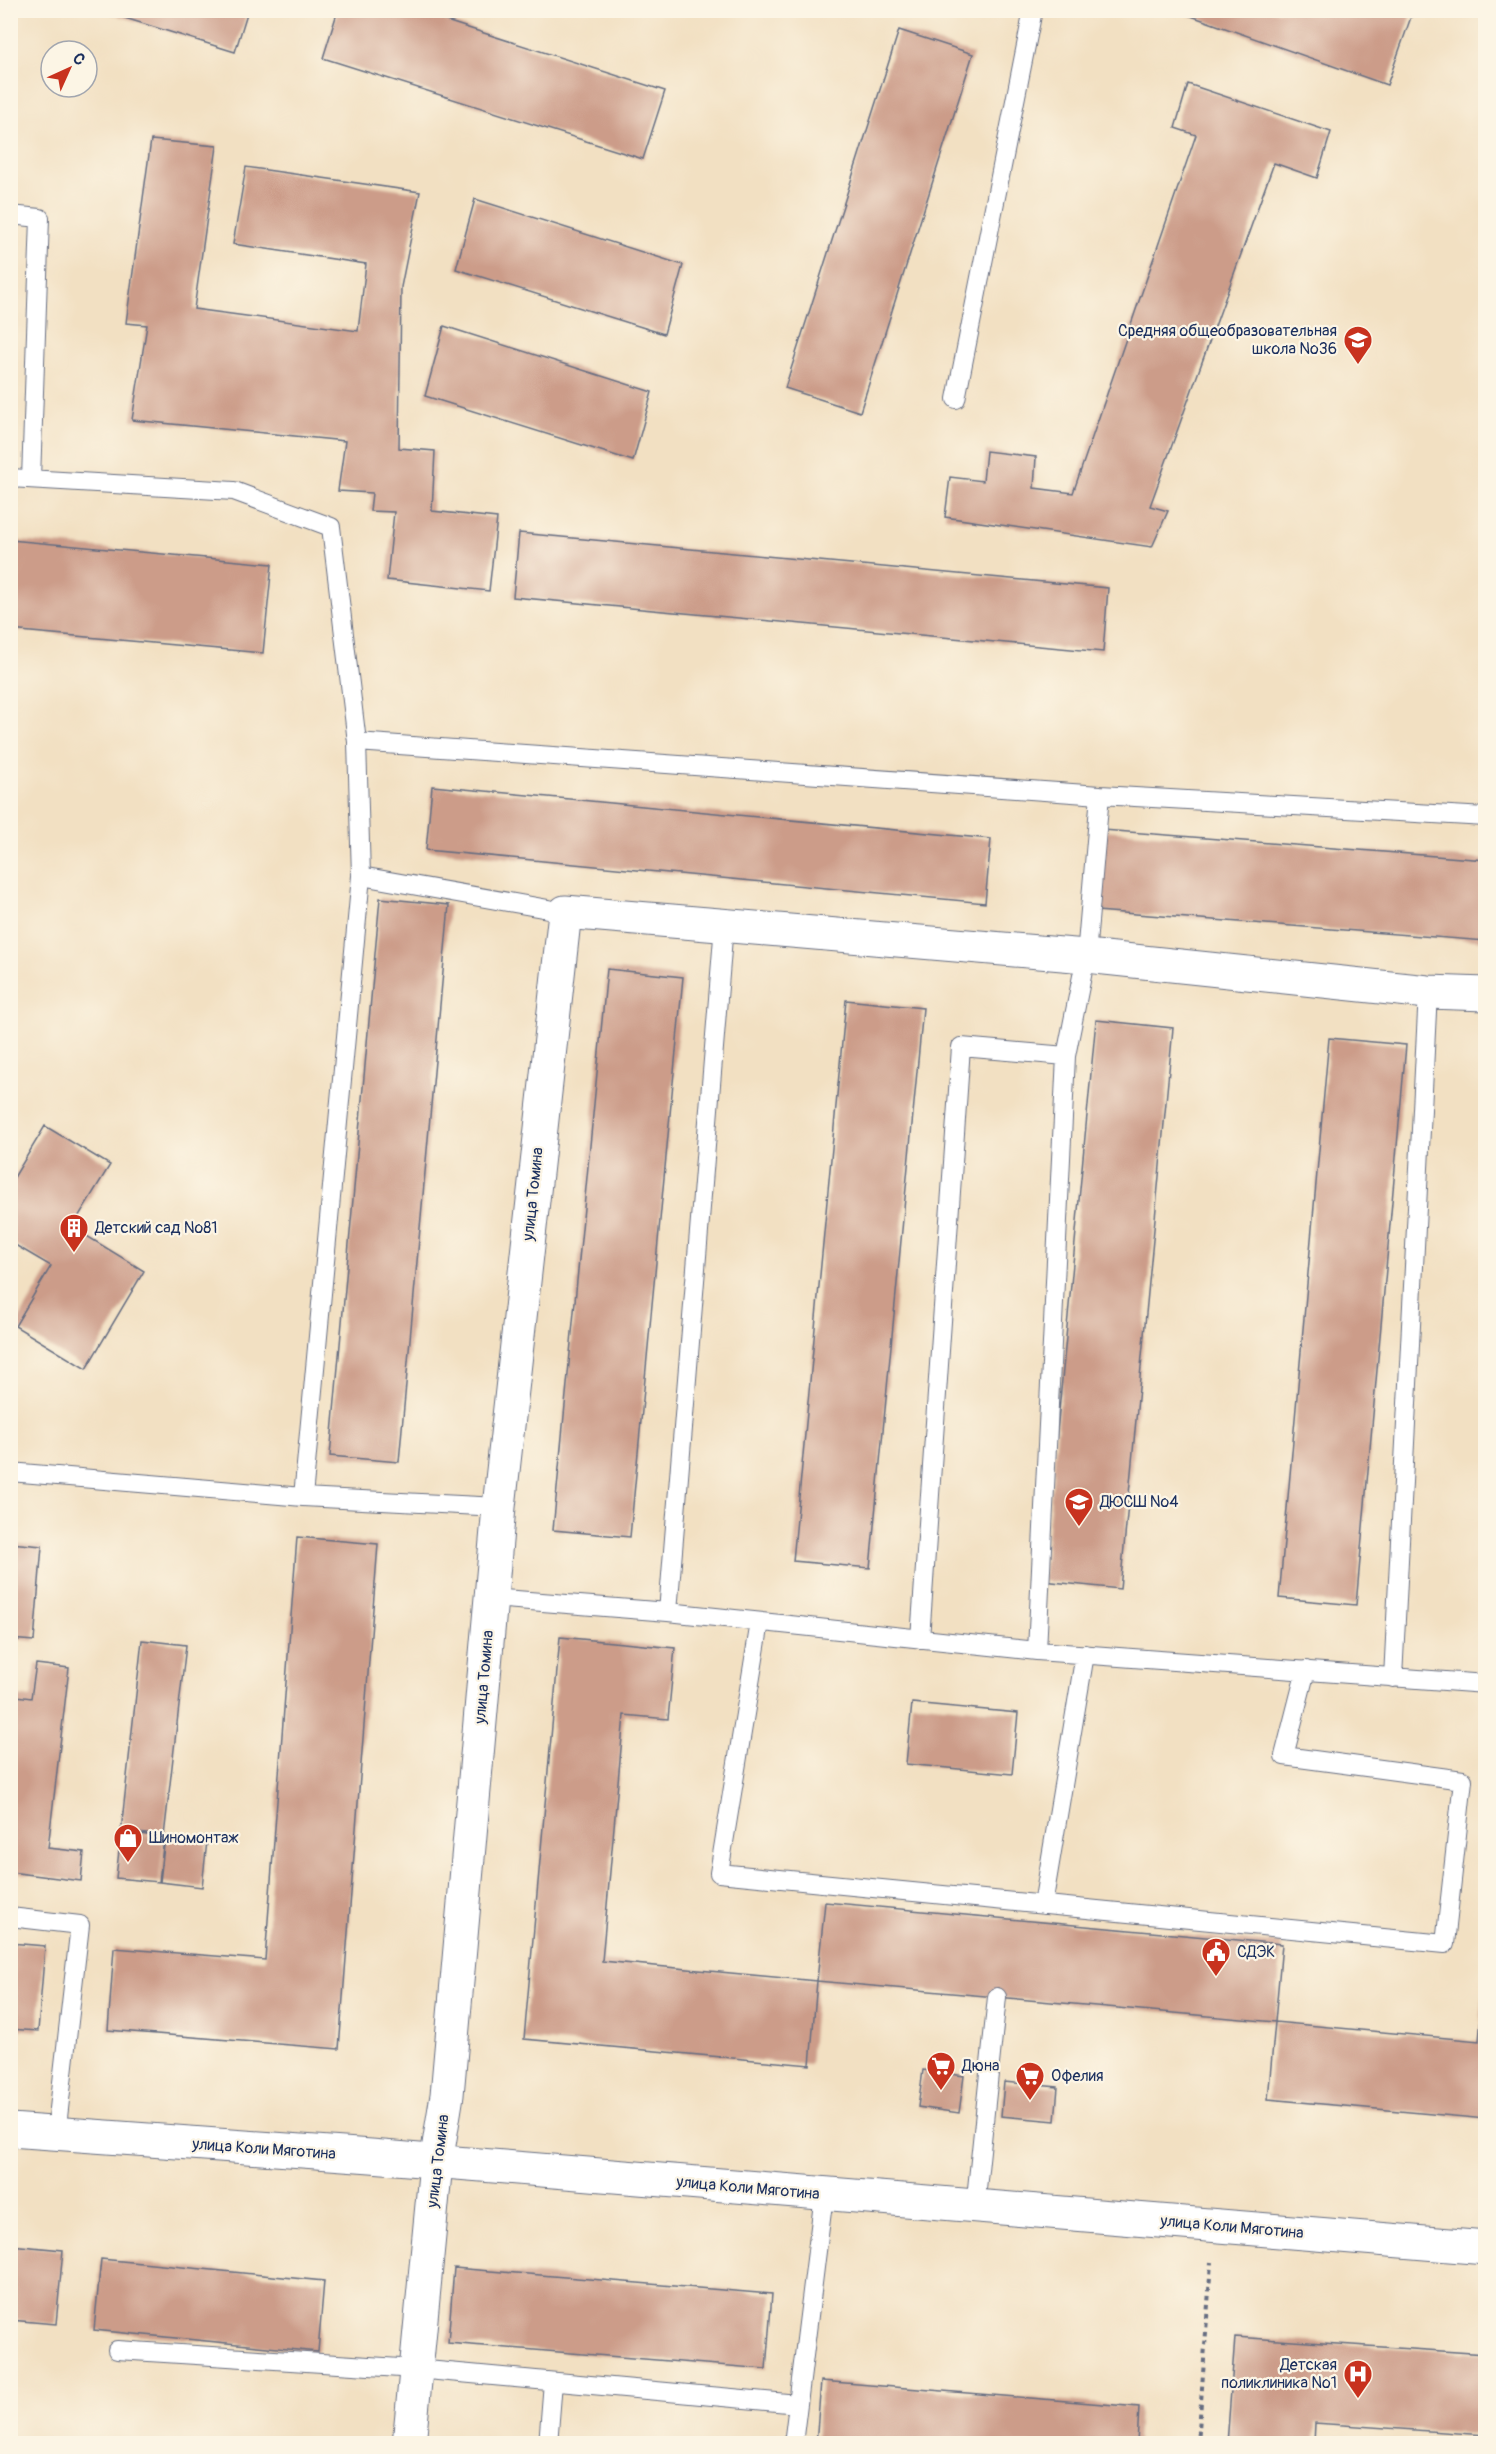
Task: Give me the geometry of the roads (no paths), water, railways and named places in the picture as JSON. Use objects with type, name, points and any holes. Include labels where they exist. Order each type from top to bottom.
[{"type":"street","points":[[565,912],[1086,956],[1428,992],[1485,994]]},
{"type":"street","name":"улица Томина","points":[[409,2444],[436,2163],[447,2094],[499,1507],[565,912]]},
{"type":"street","name":"улица Коли Мяготина","points":[[10,2130],[1485,2248]]},
{"type":"lane","points":[[956,399],[1033,10]]},
{"type":"lane","points":[[10,215],[40,218],[31,479]]},
{"type":"lane","points":[[10,478],[234,491],[331,527],[357,742],[361,876],[303,1497]]},
{"type":"lane","points":[[357,742],[1100,795],[1485,817]]},
{"type":"lane","points":[[1037,1651],[1066,1056],[1086,956],[1100,795]]},
{"type":"lane","points":[[361,876],[565,912]]},
{"type":"lane","points":[[668,1612],[724,925]]},
{"type":"lane","points":[[1393,1678],[1428,992]]},
{"type":"lane","points":[[920,1639],[961,1047],[1066,1056]]},
{"type":"lane","points":[[10,1472],[303,1497],[499,1507]]},
{"type":"lane","points":[[491,1598],[668,1612],[1037,1651],[1485,1684]]},
{"type":"lane","points":[[760,1622],[719,1873],[1010,1910],[1043,1905],[1445,1944],[1463,1780],[1284,1756],[1306,1671]]},
{"type":"lane","points":[[1043,1905],[1085,1654]]},
{"type":"lane","points":[[10,1917],[80,1924],[56,2134]]},
{"type":"lane","points":[[975,2208],[997,1997]]},
{"type":"lane","points":[[793,2444],[824,2195]]},
{"type":"lane","points":[[117,2350],[416,2369],[798,2404]]},
{"type":"lane","points":[[548,2444],[553,2382]]},
{"type":"place","name":"Средняя общеобразовательная школа №36","points":[[1358,366]]},
{"type":"place","name":"Детский сад №81","points":[[74,1254]]},
{"type":"place","name":"ДЮСШ №4","points":[[1079,1528]]},
{"type":"place","name":"Шиномонтаж","points":[[128,1864]]},
{"type":"place","name":"СДЭК","points":[[1216,1978]]},
{"type":"place","name":"Дюна","points":[[941,2092]]},
{"type":"place","name":"Офелия","points":[[1030,2102]]},
{"type":"place","name":"Детская поликлиника №1","points":[[1358,2400]]}]
